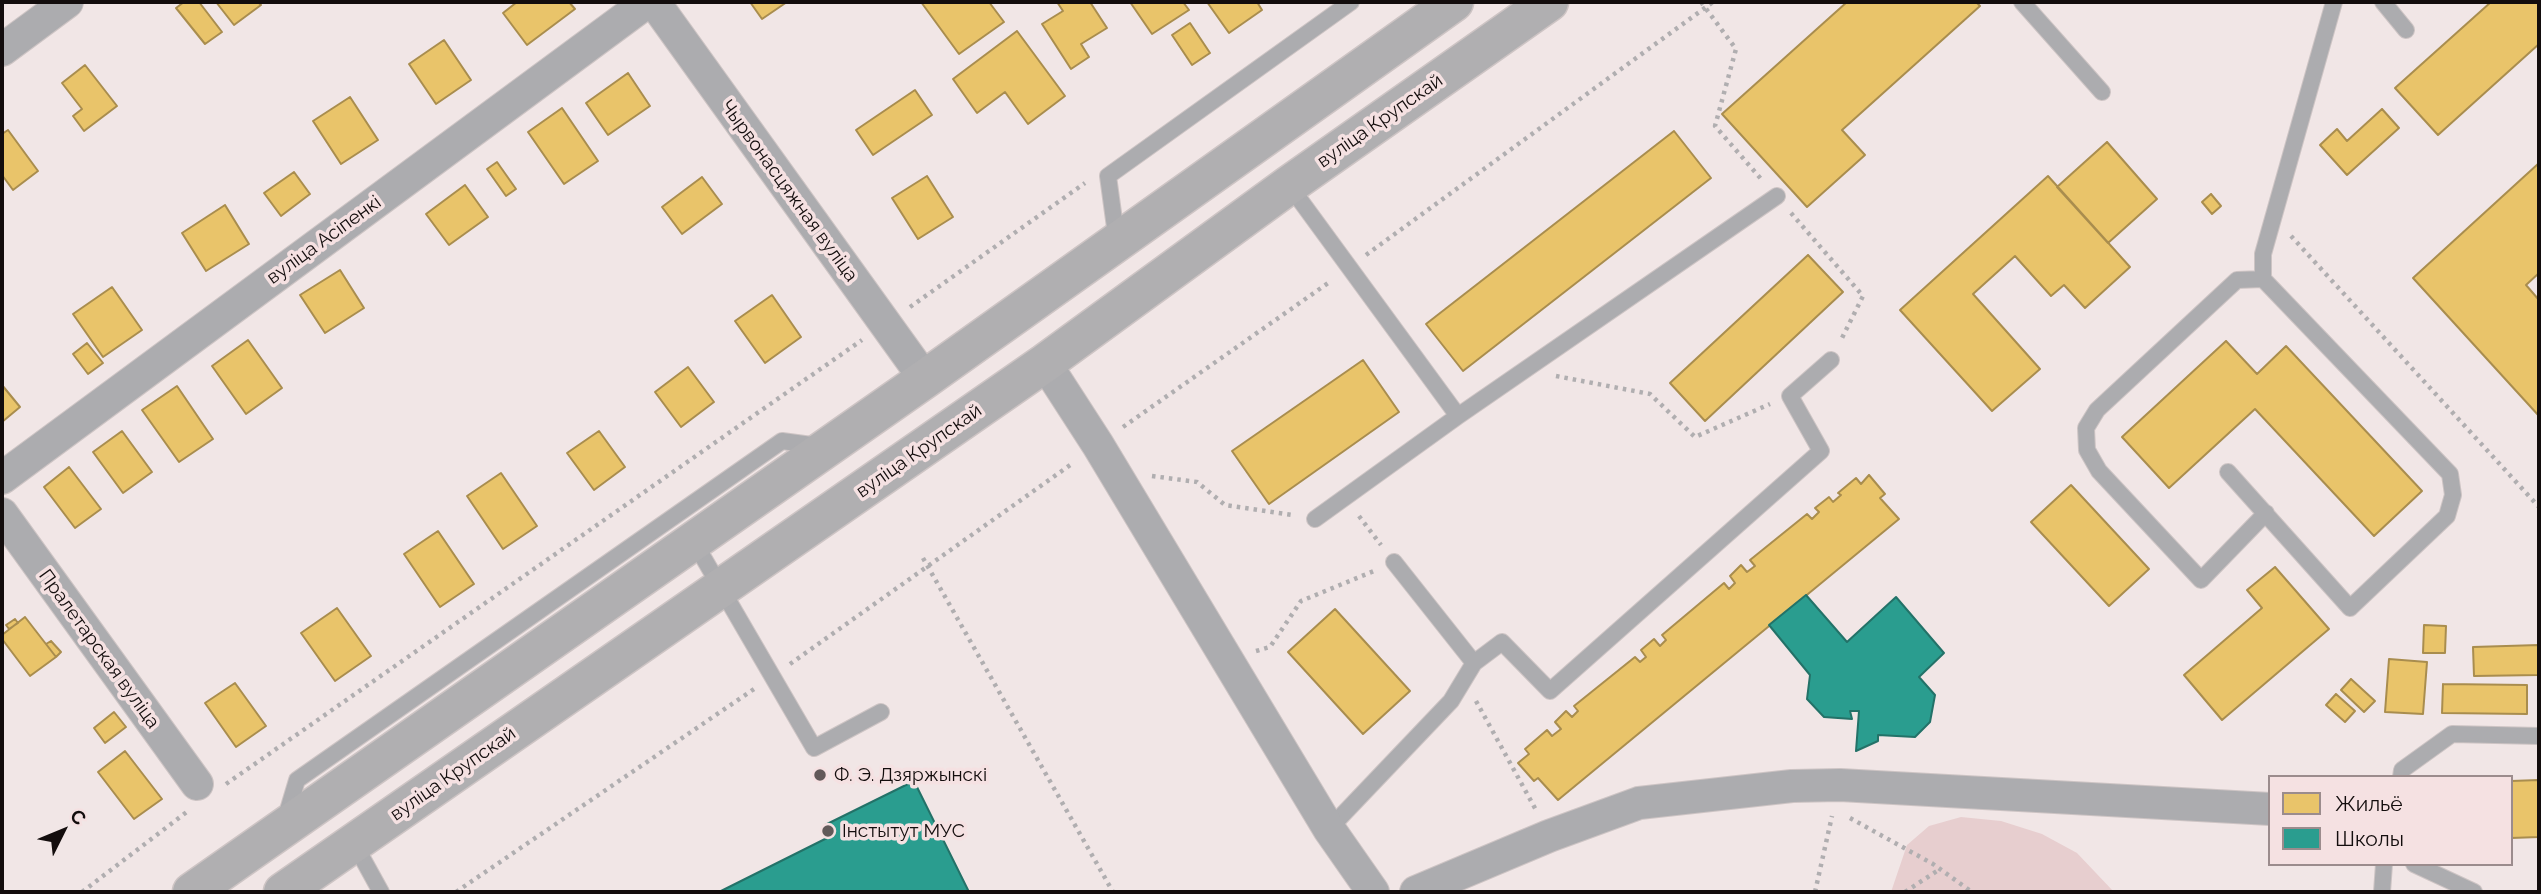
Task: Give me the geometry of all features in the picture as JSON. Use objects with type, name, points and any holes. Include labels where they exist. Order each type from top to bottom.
[{"type":"main road","points":[[192,892],[925,379],[1454,2]]},
{"type":"main road","name":"вуліца Крупскай","points":[[283,892],[1045,363],[1289,185],[1549,2]]},
{"type":"street","points":[[2,50],[67,2]]},
{"type":"street","name":"вуліца Асіпенкі","points":[[2,478],[647,2]]},
{"type":"street","name":"Чырвонасцяжная вуліца","points":[[654,2],[925,379]]},
{"type":"street","points":[[1045,363],[1114,470],[1329,829],[1373,892]]},
{"type":"street","name":"Пралетарская вуліца","points":[[2,514],[204,793]]},
{"type":"street","points":[[1416,892],[1549,836],[1639,803],[1792,786],[1837,797],[2268,809]]},
{"type":"lane","points":[[1117,242],[1108,176],[1351,2]]},
{"type":"lane","points":[[2022,2],[2102,92]]},
{"type":"lane","points":[[2228,471],[2350,607],[2447,516],[2453,495],[2450,474],[2263,279],[2263,254],[2334,2]]},
{"type":"lane","points":[[2383,2],[2406,30]]},
{"type":"lane","points":[[1289,185],[1458,416]]},
{"type":"lane","points":[[1315,519],[1458,416],[1777,196]]},
{"type":"lane","points":[[2263,279],[2236,280],[2097,410],[2087,428],[2087,450],[2099,471],[2201,580],[2266,513]]},
{"type":"lane","points":[[1329,829],[1451,701],[1474,663],[1502,642],[1550,691],[1821,451],[1790,396],[1831,360]]},
{"type":"lane","points":[[282,830],[297,780],[782,442],[828,447]]},
{"type":"lane","points":[[693,540],[814,748],[881,712]]},
{"type":"lane","points":[[1394,562],[1474,663]]},
{"type":"lane","points":[[2401,775],[2402,770],[2452,734],[2539,736]]},
{"type":"lane","points":[[354,843],[381,892]]},
{"type":"lane","points":[[2382,892],[2384,866]]},
{"type":"lane","points":[[2418,866],[2474,892]]},
{"type":"path","points":[[82,892],[204,793],[885,325],[1090,179]]},
{"type":"path","points":[[2273,218],[2539,507]]},
{"type":"path","points":[[1524,370],[1650,394],[1695,437],[1790,396]]},
{"type":"path","points":[[1114,470],[1197,482],[1225,505],[1315,519]]},
{"type":"path","points":[[1227,659],[1270,646],[1301,601],[1394,562],[1346,498]]},
{"type":"path","points":[[923,558],[1112,892]]},
{"type":"path","points":[[1464,679],[1549,836]]},
{"type":"path","points":[[1815,892],[1837,797],[1972,892]]},
{"type":"path","points":[[1905,892],[1940,869]]},
{"type":"shaded area","points":[[1961,817],[2001,821],[2042,834],[2077,853],[2114,892],[1891,892],[1907,845],[1929,826]]},
{"type":"building: Жильё","points":[[184,2],[199,2],[222,32],[205,44],[176,8]]},
{"type":"building: Жильё","points":[[216,2],[258,2],[261,5],[234,25]]},
{"type":"building: Жильё","points":[[517,2],[569,2],[575,9],[527,45],[503,13]]},
{"type":"building: Жильё","points":[[750,2],[787,2],[762,19]]},
{"type":"building: Жильё","points":[[921,2],[989,2],[1004,22],[959,54]]},
{"type":"building: Жильё","points":[[1057,2],[1090,2],[1107,28],[1081,44],[1089,57],[1071,69],[1042,24],[1063,11]]},
{"type":"building: Жильё","points":[[1130,2],[1183,2],[1189,10],[1152,34]]},
{"type":"building: Жильё","points":[[1207,2],[1257,2],[1262,10],[1229,33]]},
{"type":"building: Жильё","points":[[1847,2],[1976,2],[1980,6],[1842,130],[1865,155],[1807,207],[1722,114]]},
{"type":"building: Жильё","points":[[2491,2],[2539,2],[2539,44],[2438,135],[2395,88]]},
{"type":"building: Жильё","points":[[1190,23],[1210,53],[1192,65],[1172,35]]},
{"type":"building: Жильё","points":[[1017,31],[1065,96],[1028,124],[1005,92],[977,113],[953,79]]},
{"type":"building: Жильё","points":[[444,40],[471,80],[436,104],[409,64]]},
{"type":"building: Жильё","points":[[85,65],[117,106],[84,131],[73,116],[82,109],[62,83]]},
{"type":"building: Жильё","points":[[628,73],[650,106],[608,135],[586,103]]},
{"type":"building: Жильё","points":[[915,90],[932,115],[873,155],[856,130]]},
{"type":"building: Жильё","points":[[350,97],[378,140],[341,164],[313,121]]},
{"type":"building: Жильё","points":[[562,108],[598,161],[564,184],[528,132]]},
{"type":"building: Жильё","points":[[2382,109],[2399,128],[2347,175],[2320,145],[2337,129],[2347,141]]},
{"type":"building: Жильё","points":[[8,130],[38,171],[13,190],[2,175],[2,134]]},
{"type":"building: Жильё","points":[[1674,131],[1711,178],[1463,371],[1426,324]]},
{"type":"building: Жильё","points":[[2107,142],[2157,199],[2108,243],[2057,187]]},
{"type":"building: Жильё","points":[[497,162],[516,189],[506,196],[487,169]]},
{"type":"building: Жильё","points":[[2539,163],[2539,273],[2526,285],[2539,300],[2539,416],[2413,278]]},
{"type":"building: Жильё","points":[[294,172],[310,194],[281,216],[264,193]]},
{"type":"building: Жильё","points":[[927,176],[953,217],[918,239],[892,198]]},
{"type":"building: Жильё","points":[[2048,176],[2130,267],[2085,308],[2064,285],[2051,296],[2015,256],[1973,294],[2040,369],[1992,411],[1900,310]]},
{"type":"building: Жильё","points":[[702,177],[722,204],[682,234],[662,207]]},
{"type":"building: Жильё","points":[[465,185],[488,217],[449,245],[426,214]]},
{"type":"building: Жильё","points":[[2211,194],[2221,206],[2212,214],[2202,202]]},
{"type":"building: Жильё","points":[[225,205],[249,244],[206,271],[182,233]]},
{"type":"building: Жильё","points":[[1808,255],[1843,292],[1705,421],[1670,383]]},
{"type":"building: Жильё","points":[[340,270],[364,308],[325,333],[300,295]]},
{"type":"building: Жильё","points":[[112,287],[142,330],[103,357],[73,314]]},
{"type":"building: Жильё","points":[[772,295],[801,337],[765,363],[735,321]]},
{"type":"building: Жильё","points":[[248,340],[282,388],[246,414],[212,366]]},
{"type":"building: Жильё","points":[[2226,341],[2257,374],[2286,346],[2422,491],[2374,536],[2255,409],[2169,488],[2122,437]]},
{"type":"building: Жильё","points":[[87,343],[103,363],[88,374],[73,354]]},
{"type":"building: Жильё","points":[[1363,360],[1399,412],[1269,504],[1232,451]]},
{"type":"building: Жильё","points":[[688,367],[714,402],[681,427],[655,392]]},
{"type":"building: Жильё","points":[[2,385],[20,407],[2,422]]},
{"type":"building: Жильё","points":[[177,386],[213,439],[179,462],[142,410]]},
{"type":"building: Жильё","points":[[122,431],[152,472],[123,493],[93,452]]},
{"type":"building: Жильё","points":[[599,431],[625,467],[594,490],[567,453]]},
{"type":"building: Жильё","points":[[69,467],[101,509],[75,528],[44,487]]},
{"type":"building: Жильё","points":[[501,473],[537,526],[503,549],[467,496]]},
{"type":"building: Жильё","points":[[1869,475],[1885,494],[1880,498],[1899,519],[1558,800],[1538,778],[1534,781],[1518,763],[1529,754],[1525,749],[1547,730],[1552,736],[1561,729],[1555,722],[1566,711],[1572,717],[1578,711],[1574,706],[1635,657],[1640,662],[1646,657],[1641,650],[1654,639],[1660,646],[1666,640],[1662,635],[1724,583],[1729,589],[1735,583],[1730,576],[1741,565],[1747,572],[1755,566],[1750,560],[1807,514],[1812,519],[1819,512],[1815,508],[1829,497],[1833,502],[1841,495],[1838,493],[1856,478],[1861,484]]},
{"type":"building: Жильё","points":[[2071,485],[2149,569],[2109,606],[2031,522]]},
{"type":"building: Жильё","points":[[438,531],[474,584],[440,607],[404,554]]},
{"type":"building: Жильё","points":[[2275,567],[2329,629],[2222,720],[2184,675],[2262,608],[2247,590]]},
{"type":"building: Жильё","points":[[337,608],[371,656],[335,681],[301,633]]},
{"type":"building: Жильё","points":[[1335,609],[1410,691],[1363,734],[1288,652]]},
{"type":"building: Жильё","points":[[25,617],[56,657],[30,676],[2,639],[2,635]]},
{"type":"building: Жильё","points":[[15,619],[18,623],[9,629],[6,625]]},
{"type":"building: Жильё","points":[[2424,625],[2446,626],[2445,653],[2423,653]]},
{"type":"building: Жильё","points":[[51,641],[61,652],[56,657],[46,644]]},
{"type":"building: Жильё","points":[[2539,645],[2539,675],[2474,676],[2473,647]]},
{"type":"building: Жильё","points":[[2389,659],[2427,662],[2423,714],[2385,712]]},
{"type":"building: Жильё","points":[[2351,679],[2375,701],[2364,712],[2341,690]]},
{"type":"building: Жильё","points":[[235,683],[266,726],[236,747],[205,703]]},
{"type":"building: Жильё","points":[[2443,684],[2527,685],[2527,714],[2442,713]]},
{"type":"building: Жильё","points":[[2336,694],[2355,711],[2345,722],[2326,705]]},
{"type":"building: Жильё","points":[[114,712],[126,727],[105,743],[94,728]]},
{"type":"building: Жильё","points":[[125,751],[162,799],[134,819],[98,772]]},
{"type":"building: Жильё","points":[[2539,780],[2539,837],[2513,838],[2513,781]]},
{"type":"building: Школы","points":[[1806,595],[1847,642],[1896,597],[1944,653],[1919,677],[1935,695],[1930,722],[1915,737],[1878,735],[1878,741],[1856,751],[1859,711],[1850,711],[1852,719],[1824,717],[1807,699],[1810,675],[1769,625]]},
{"type":"building: Школы","points":[[914,781],[969,892],[719,892],[831,836],[825,825]]},
{"type":"place","name":"Ф. Э. Дзяржынскі","points":[[820,775]]},
{"type":"place","name":"Інстытут МУС","points":[[828,831]]}]
